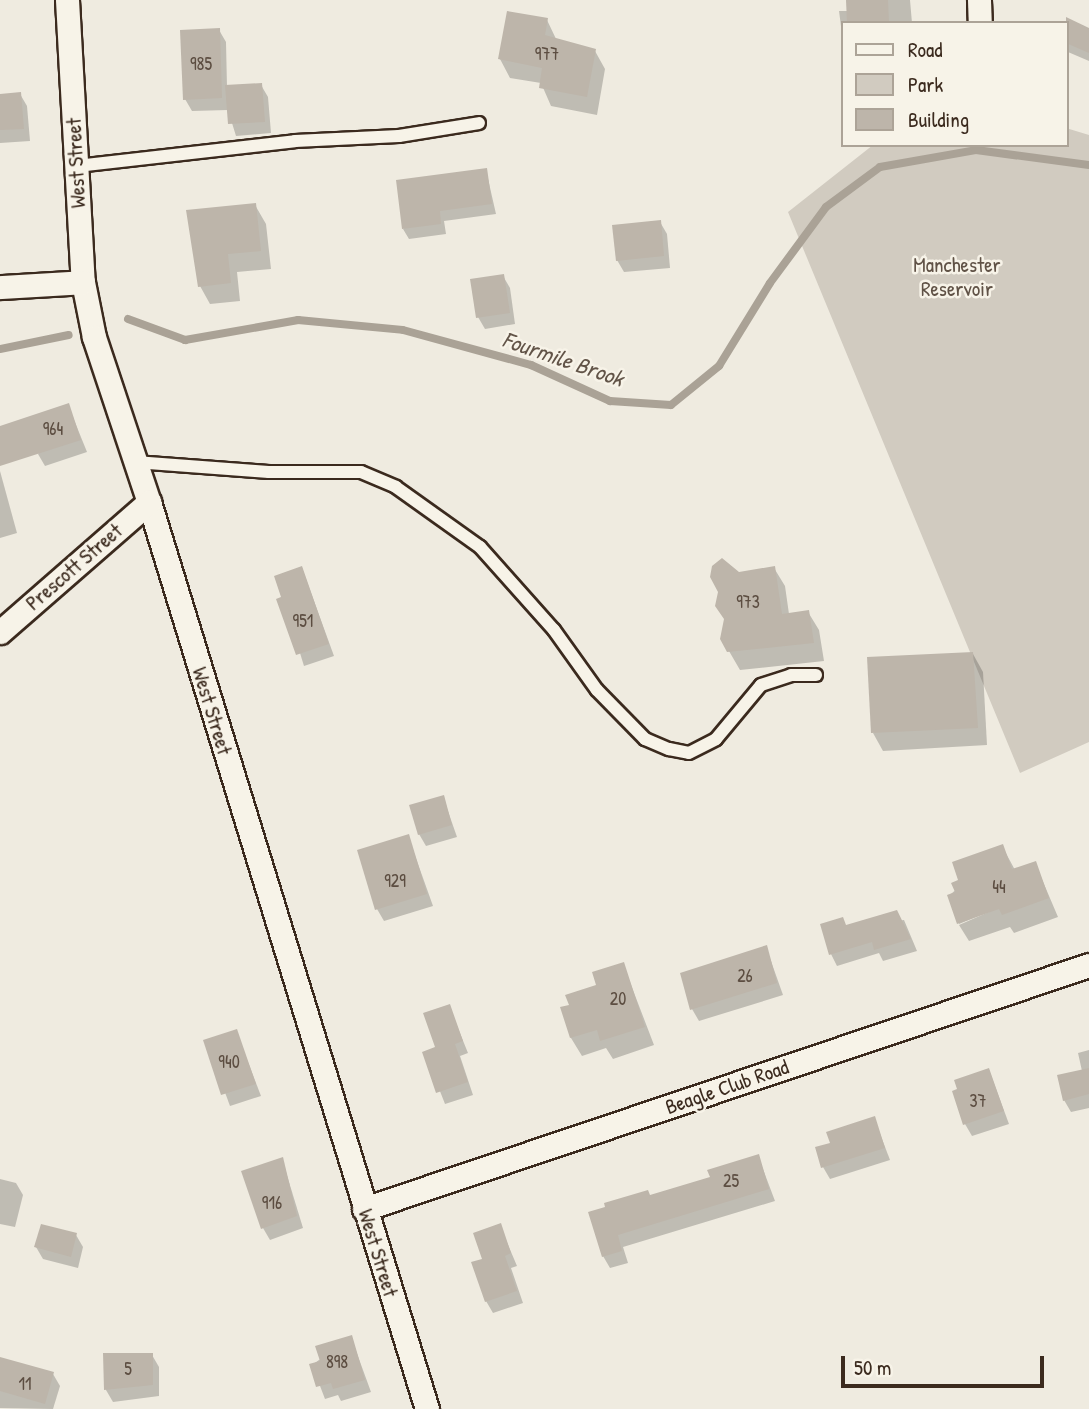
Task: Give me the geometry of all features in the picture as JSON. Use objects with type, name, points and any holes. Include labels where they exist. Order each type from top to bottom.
[{"type":"street","name":"West Street","points":[[67,0],[83,282],[94,337],[149,502],[427,1409]]},
{"type":"street","points":[[979,0],[980,21]]},
{"type":"street","points":[[0,287],[83,282]]},
{"type":"street","name":"Prescott Street","points":[[0,632],[149,502]]},
{"type":"street","name":"Beagle Club Road","points":[[364,1209],[1089,965]]},
{"type":"lane","points":[[77,166],[295,141],[399,136],[479,122]]},
{"type":"lane","points":[[135,462],[269,472],[361,472],[396,487],[480,547],[554,630],[597,690],[645,739],[669,749],[689,753],[716,739],[761,685],[791,674],[816,675]]},
{"type":"green space","name":"Manchester Reservoir","points":[[1068,129],[1089,135],[1089,742],[1020,773],[788,212],[870,147],[1068,147]]},
{"type":"building","points":[[846,0],[888,0],[889,21],[847,21]]},
{"type":"building","points":[[507,11],[548,18],[545,35],[596,49],[587,97],[539,88],[542,68],[498,59]]},
{"type":"building","points":[[1066,17],[1089,28],[1089,53],[1068,44]]},
{"type":"building","points":[[220,28],[222,98],[183,100],[180,30]]},
{"type":"building","points":[[262,83],[265,122],[228,124],[225,85]]},
{"type":"building","points":[[21,92],[24,129],[0,130],[0,94]]},
{"type":"building","points":[[487,168],[492,204],[440,211],[441,224],[402,229],[396,180]]},
{"type":"building","points":[[256,203],[261,251],[228,254],[231,283],[198,287],[186,210]]},
{"type":"building","points":[[661,220],[664,256],[616,261],[612,225]]},
{"type":"building","points":[[504,274],[510,313],[476,318],[470,279]]},
{"type":"building","points":[[69,403],[81,440],[0,466],[0,426]]},
{"type":"building","points":[[722,558],[739,572],[775,566],[782,614],[809,610],[814,643],[727,652],[720,639],[724,619],[715,606],[718,592],[710,577],[712,566]]},
{"type":"building","points":[[302,566],[329,644],[296,655],[276,599],[281,597],[274,576]]},
{"type":"building","points":[[973,652],[978,728],[871,733],[867,657]]},
{"type":"building","points":[[444,795],[452,825],[418,835],[409,805]]},
{"type":"building","points":[[409,834],[427,894],[375,910],[357,850]]},
{"type":"building","points":[[1003,844],[1012,869],[1036,861],[1049,898],[1002,915],[999,909],[957,924],[947,895],[955,892],[951,883],[958,880],[952,862]]},
{"type":"building","points":[[897,910],[911,939],[874,950],[872,942],[829,955],[820,924],[843,917],[846,925]]},
{"type":"building","points":[[767,945],[777,983],[690,1010],[680,973]]},
{"type":"building","points":[[624,962],[645,1027],[600,1041],[597,1030],[570,1038],[560,1007],[569,1005],[565,995],[596,985],[592,972]]},
{"type":"building","points":[[450,1004],[463,1041],[455,1044],[468,1082],[436,1093],[422,1052],[435,1047],[423,1013]]},
{"type":"building","points":[[237,1029],[256,1084],[221,1095],[203,1040]]},
{"type":"building","points":[[989,1068],[1004,1111],[963,1125],[952,1091],[957,1089],[954,1080]]},
{"type":"building","points":[[1089,1068],[1089,1094],[1063,1101],[1057,1075]]},
{"type":"building","points":[[875,1116],[885,1148],[821,1168],[815,1147],[830,1143],[826,1132]]},
{"type":"building","points":[[759,1154],[769,1189],[618,1235],[622,1251],[602,1257],[588,1212],[605,1207],[604,1203],[648,1190],[650,1195],[710,1177],[707,1170]]},
{"type":"building","points":[[283,1157],[297,1216],[261,1229],[241,1171]]},
{"type":"building","points":[[501,1223],[511,1253],[505,1256],[517,1291],[485,1302],[471,1262],[482,1259],[473,1233]]},
{"type":"building","points":[[41,1224],[77,1233],[71,1257],[34,1247]]},
{"type":"building","points":[[352,1335],[365,1380],[333,1389],[331,1383],[316,1387],[309,1364],[320,1361],[315,1346]]},
{"type":"building","points":[[103,1353],[153,1353],[153,1385],[104,1390]]},
{"type":"building","points":[[0,1357],[54,1372],[45,1404],[0,1391]]},
{"type":"waterway","name":"Fourmile Brook","points":[[128,319],[185,340],[298,320],[403,330],[531,365],[610,401],[671,405],[719,366],[770,283],[826,207],[880,167],[976,150],[1089,165]]},
{"type":"waterway","name":"Fourmile Brook","points":[[0,349],[69,335]]}]
